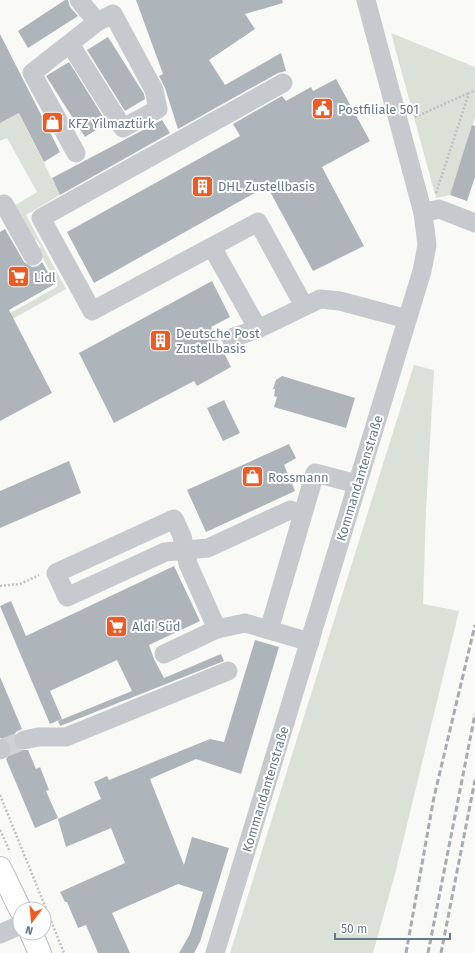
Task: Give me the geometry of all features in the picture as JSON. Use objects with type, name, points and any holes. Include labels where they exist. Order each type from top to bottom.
[{"type":"main road","points":[[0,868],[16,901]]},
{"type":"main road","points":[[35,941],[40,953]]},
{"type":"street","points":[[79,0],[97,22]]},
{"type":"street","name":"Kommandantenstraße","points":[[215,953],[422,271],[427,245],[421,206],[366,0]]},
{"type":"street","points":[[70,44],[123,128],[158,109],[154,90],[113,14],[97,22],[32,73],[76,153]]},
{"type":"street","points":[[283,83],[41,218],[92,311],[258,222],[304,306]]},
{"type":"street","points":[[0,207],[4,204],[33,256]]},
{"type":"street","points":[[421,206],[439,209],[475,222]]},
{"type":"street","points":[[212,247],[258,330]]},
{"type":"street","points":[[231,338],[258,330],[320,299],[340,301],[407,319]]},
{"type":"street","points":[[269,630],[315,473],[357,484]]},
{"type":"street","points":[[218,628],[188,564],[184,550],[182,536],[174,519],[56,573],[67,597],[165,552],[184,550],[208,548],[290,510],[303,514]]},
{"type":"street","points":[[164,654],[218,628],[245,623],[310,642]]},
{"type":"street","points":[[24,740],[38,737],[66,737],[228,671]]},
{"type":"street","points":[[0,934],[12,929]]},
{"type":"path","points":[[409,119],[475,90]]},
{"type":"path","points":[[421,206],[437,192],[469,93]]},
{"type":"path","points":[[0,586],[20,584],[44,573],[56,573]]},
{"type":"path","points":[[0,795],[64,953]]},
{"type":"shaded area","points":[[391,33],[475,67],[475,117],[450,195],[436,198]]},
{"type":"shaded area","points":[[19,113],[60,195],[26,215],[66,289],[0,326],[0,319],[58,286],[38,249],[41,247],[36,239],[33,241],[14,206],[37,192],[7,138],[0,141],[0,123]]},
{"type":"shaded area","points":[[414,365],[434,370],[426,510],[423,604],[459,611],[395,874],[373,953],[230,953]]},
{"type":"building","points":[[65,0],[68,0],[70,7],[78,16],[28,48],[18,31]]},
{"type":"building","points":[[136,0],[282,0],[283,3],[245,14],[255,29],[209,60],[225,85],[281,53],[286,71],[278,73],[178,129],[165,88],[159,76],[163,74]]},
{"type":"building","points":[[0,34],[60,152],[44,162],[19,113],[0,123]]},
{"type":"building","points":[[108,37],[144,94],[145,99],[125,111],[87,50]]},
{"type":"building","points":[[69,62],[107,123],[85,137],[46,76]]},
{"type":"building","name":"DHL Zustellbasis","points":[[336,79],[370,141],[322,167],[364,246],[313,271],[267,186],[94,283],[67,232],[240,136],[233,124],[282,96],[286,101],[311,87],[313,91]]},
{"type":"building","points":[[162,120],[170,133],[60,195],[52,178]]},
{"type":"building","points":[[472,125],[475,126],[475,177],[467,201],[450,195]]},
{"type":"building","points":[[5,229],[24,262],[32,267],[38,266],[42,262],[55,284],[9,310],[52,393],[0,421],[0,232]]},
{"type":"building","name":"Deutsche Post Zustellbasis","points":[[212,281],[230,317],[211,327],[231,367],[197,386],[194,381],[114,423],[79,353]]},
{"type":"building","points":[[282,376],[355,398],[346,428],[274,407],[277,397],[274,396],[275,389],[273,389],[276,380]]},
{"type":"building","points":[[224,400],[240,433],[223,441],[207,408]]},
{"type":"building","name":"Rossmann","points":[[289,444],[296,458],[284,465],[295,491],[206,532],[187,490]]},
{"type":"building","points":[[69,461],[81,493],[0,528],[0,491]]},
{"type":"building","name":"Aldi Süd","points":[[174,566],[200,621],[149,645],[154,659],[164,678],[221,654],[224,661],[60,726],[58,721],[132,691],[117,660],[50,691],[62,719],[50,724],[0,606],[11,601],[26,636]]},
{"type":"building","points":[[255,640],[279,647],[241,774],[196,759],[150,779],[184,865],[192,837],[229,848],[200,942],[194,953],[179,953],[190,934],[203,892],[178,884],[112,913],[130,953],[98,953],[86,925],[78,928],[67,902],[65,902],[60,892],[125,863],[111,828],[66,847],[58,819],[101,799],[94,782],[107,776],[109,780],[210,739],[224,742]]},
{"type":"building","points":[[0,677],[22,729],[16,732],[13,737],[13,743],[20,750],[28,750],[36,769],[40,767],[49,790],[46,791],[58,818],[35,828],[6,759],[11,752],[11,746],[8,741],[0,738]]},
{"type":"tunnel","points":[[1,749],[24,740]]},
{"type":"railway","points":[[406,953],[434,797],[475,625]]},
{"type":"railway","points":[[428,953],[475,714]]},
{"type":"railway","points":[[441,953],[475,780]]},
{"type":"place","name":"Postfiliale 501","points":[[323,109]]},
{"type":"place","name":"KFZ Yilmaztürk","points":[[52,123]]},
{"type":"place","name":"DHL Zustellbasis","points":[[203,186]]},
{"type":"place","name":"Lidl","points":[[18,277]]},
{"type":"place","name":"Deutsche Post Zustellbasis","points":[[160,340]]},
{"type":"place","name":"Rossmann","points":[[252,477]]},
{"type":"place","name":"Aldi Süd","points":[[117,626]]}]
